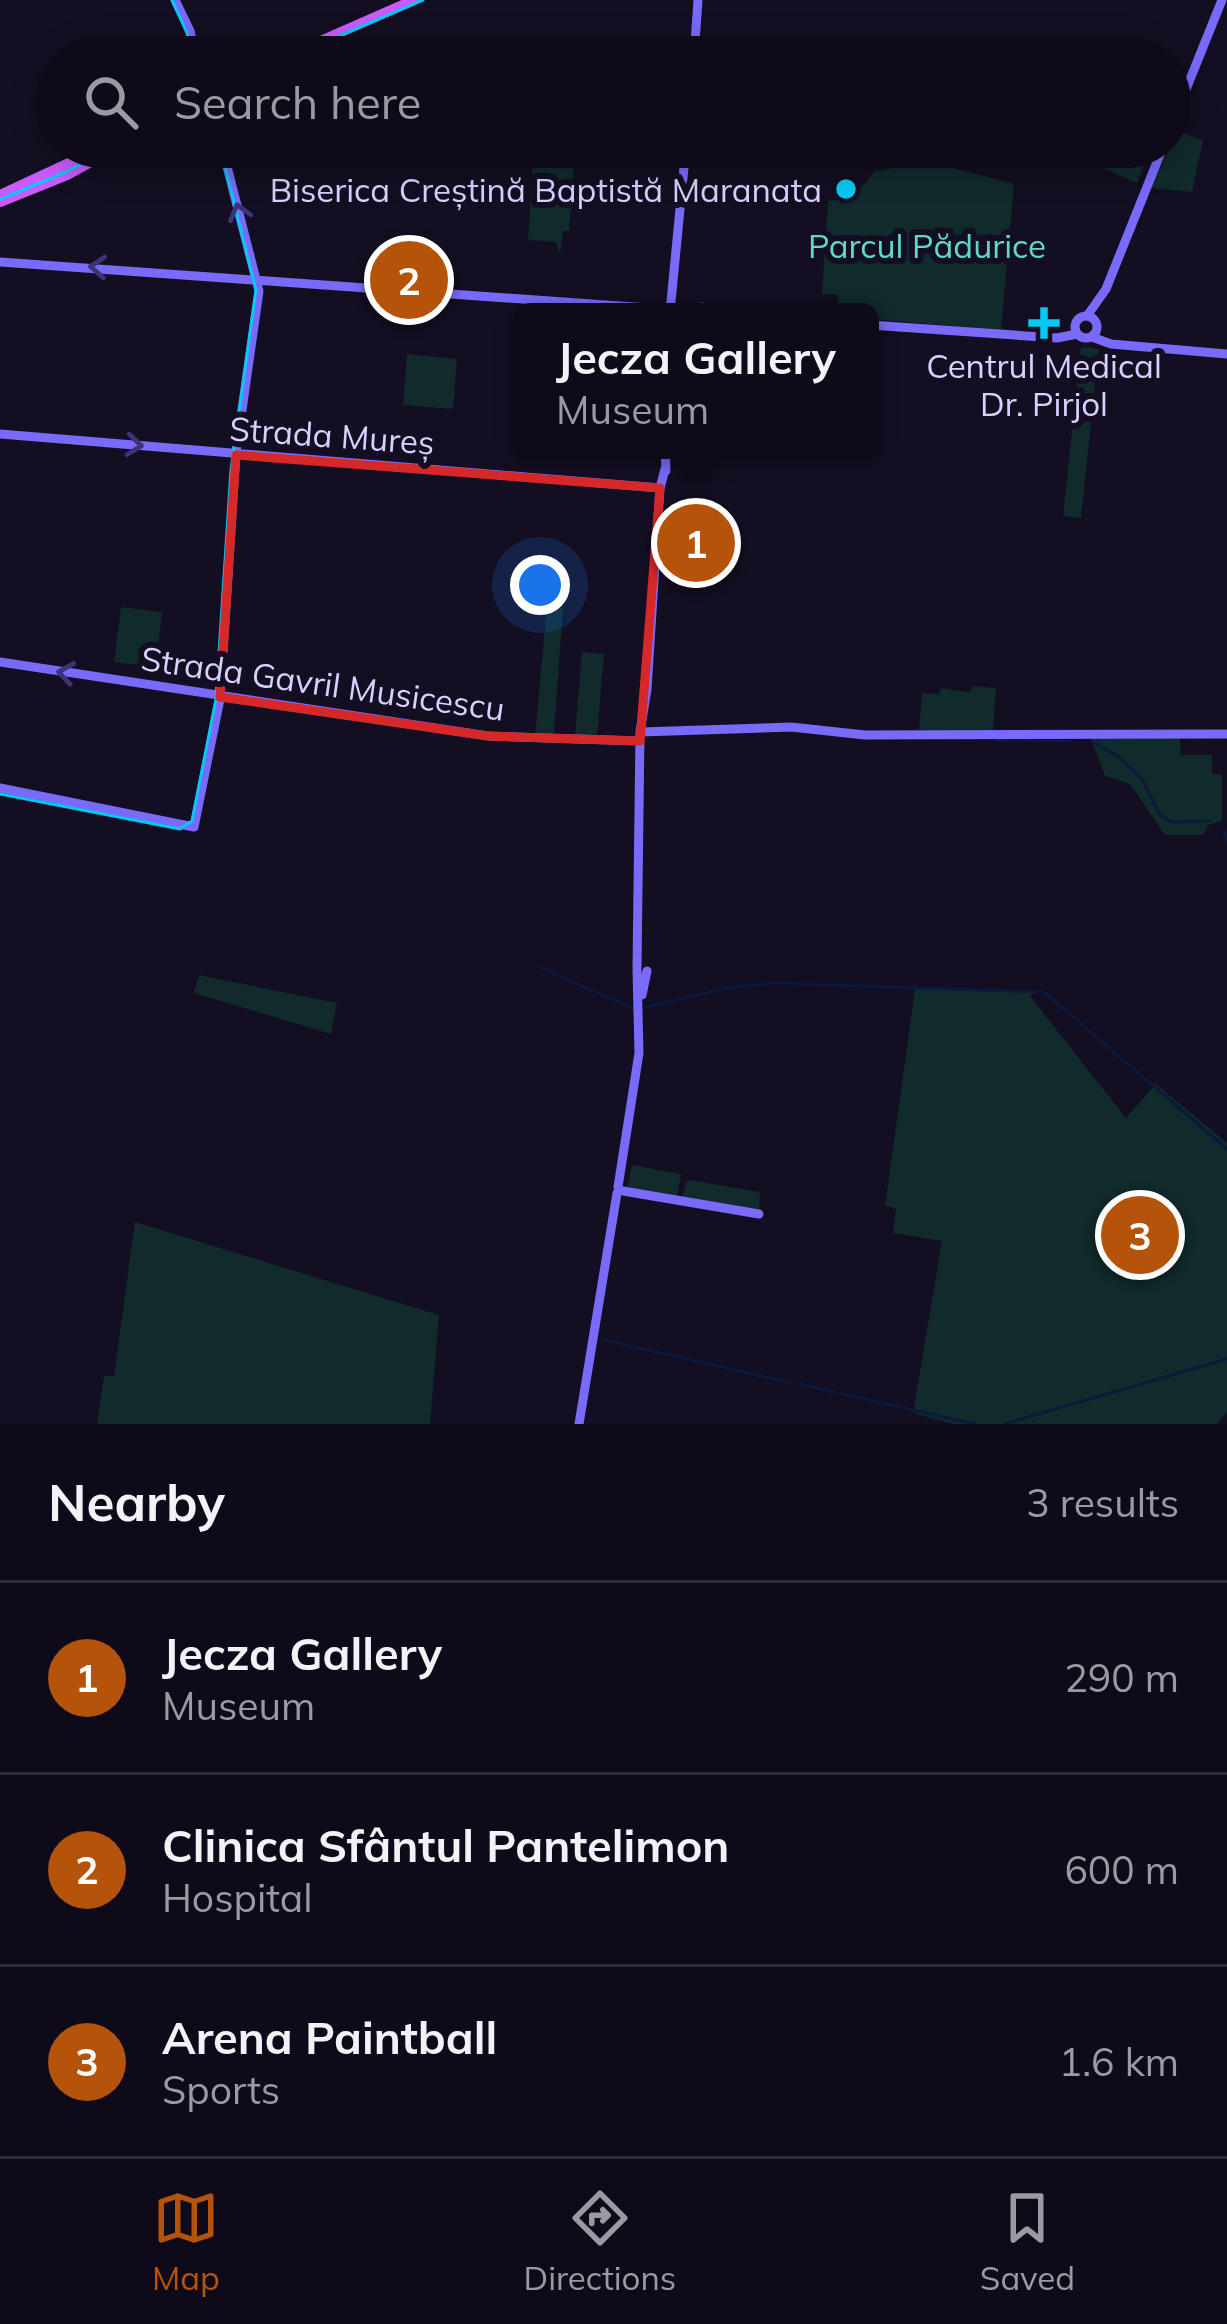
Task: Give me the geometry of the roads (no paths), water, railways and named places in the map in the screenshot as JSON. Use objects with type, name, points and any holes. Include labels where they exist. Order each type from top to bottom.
[{"type":"main road","points":[[332,36],[414,0]]},
{"type":"main road","points":[[0,199],[61,168]]},
{"type":"main road","points":[[0,199],[80,168]]},
{"type":"street","points":[[175,0],[191,36]]},
{"type":"street","points":[[695,36],[698,0]]},
{"type":"street","points":[[1191,79],[1223,3]]},
{"type":"street","points":[[0,788],[194,827],[220,697],[236,455],[257,320],[257,277],[228,168]]},
{"type":"street","points":[[673,303],[684,168]]},
{"type":"street","points":[[1093,326],[1154,168]]},
{"type":"street","points":[[0,262],[575,303]]},
{"type":"street","points":[[1076,330],[1077,320],[1115,343],[1227,354]]},
{"type":"street","points":[[879,326],[1053,336],[1093,326]]},
{"type":"street","name":"Strada Mureș","points":[[0,434],[660,488]]},
{"type":"street","points":[[662,505],[665,459]]},
{"type":"street","points":[[581,1424],[641,1068],[640,736],[665,469]]},
{"type":"street","name":"Strada Gavril Musicescu","points":[[0,662],[488,736],[640,736],[791,727],[870,735],[1227,734]]},
{"type":"street","points":[[620,1190],[759,1214]]},
{"type":"waterway","points":[[943,233],[973,238],[991,235]]},
{"type":"waterway","points":[[996,740],[1070,741]]},
{"type":"waterway","points":[[1094,743],[1119,757],[1142,779],[1160,815],[1172,822],[1210,821]]},
{"type":"waterway","points":[[1224,831],[1227,842]]},
{"type":"waterway","points":[[539,967],[633,1008]]},
{"type":"waterway","points":[[646,1007],[727,988],[774,983],[1044,992],[1227,1149]]},
{"type":"waterway","points":[[604,1340],[792,1383]]},
{"type":"waterway","points":[[1004,1424],[1227,1359]]},
{"type":"waterway","points":[[800,1384],[837,1393]]},
{"type":"waterway","points":[[843,1394],[975,1424]]},
{"type":"tram line","points":[[172,0],[188,36]]},
{"type":"tram line","points":[[339,36],[423,0]]},
{"type":"tram line","points":[[0,199],[74,168]]},
{"type":"tram line","points":[[0,794],[180,829],[192,821],[216,699],[231,470],[256,290],[225,168]]},
{"type":"place","name":"Biserica Creștină Baptistă Maranata","points":[[846,189]]},
{"type":"place","name":"Clinica Sfântul Pantelimon","points":[[409,280]]},
{"type":"place","name":"Centrul Medical Dr. Pirjol","points":[[1044,323]]},
{"type":"place","name":"Jecza Gallery","points":[[696,543]]},
{"type":"place","name":"Arena Paintball","points":[[1140,1235]]},
{"type":"park label","name":"Parcul Pădurice","points":[[927,245]]}]
